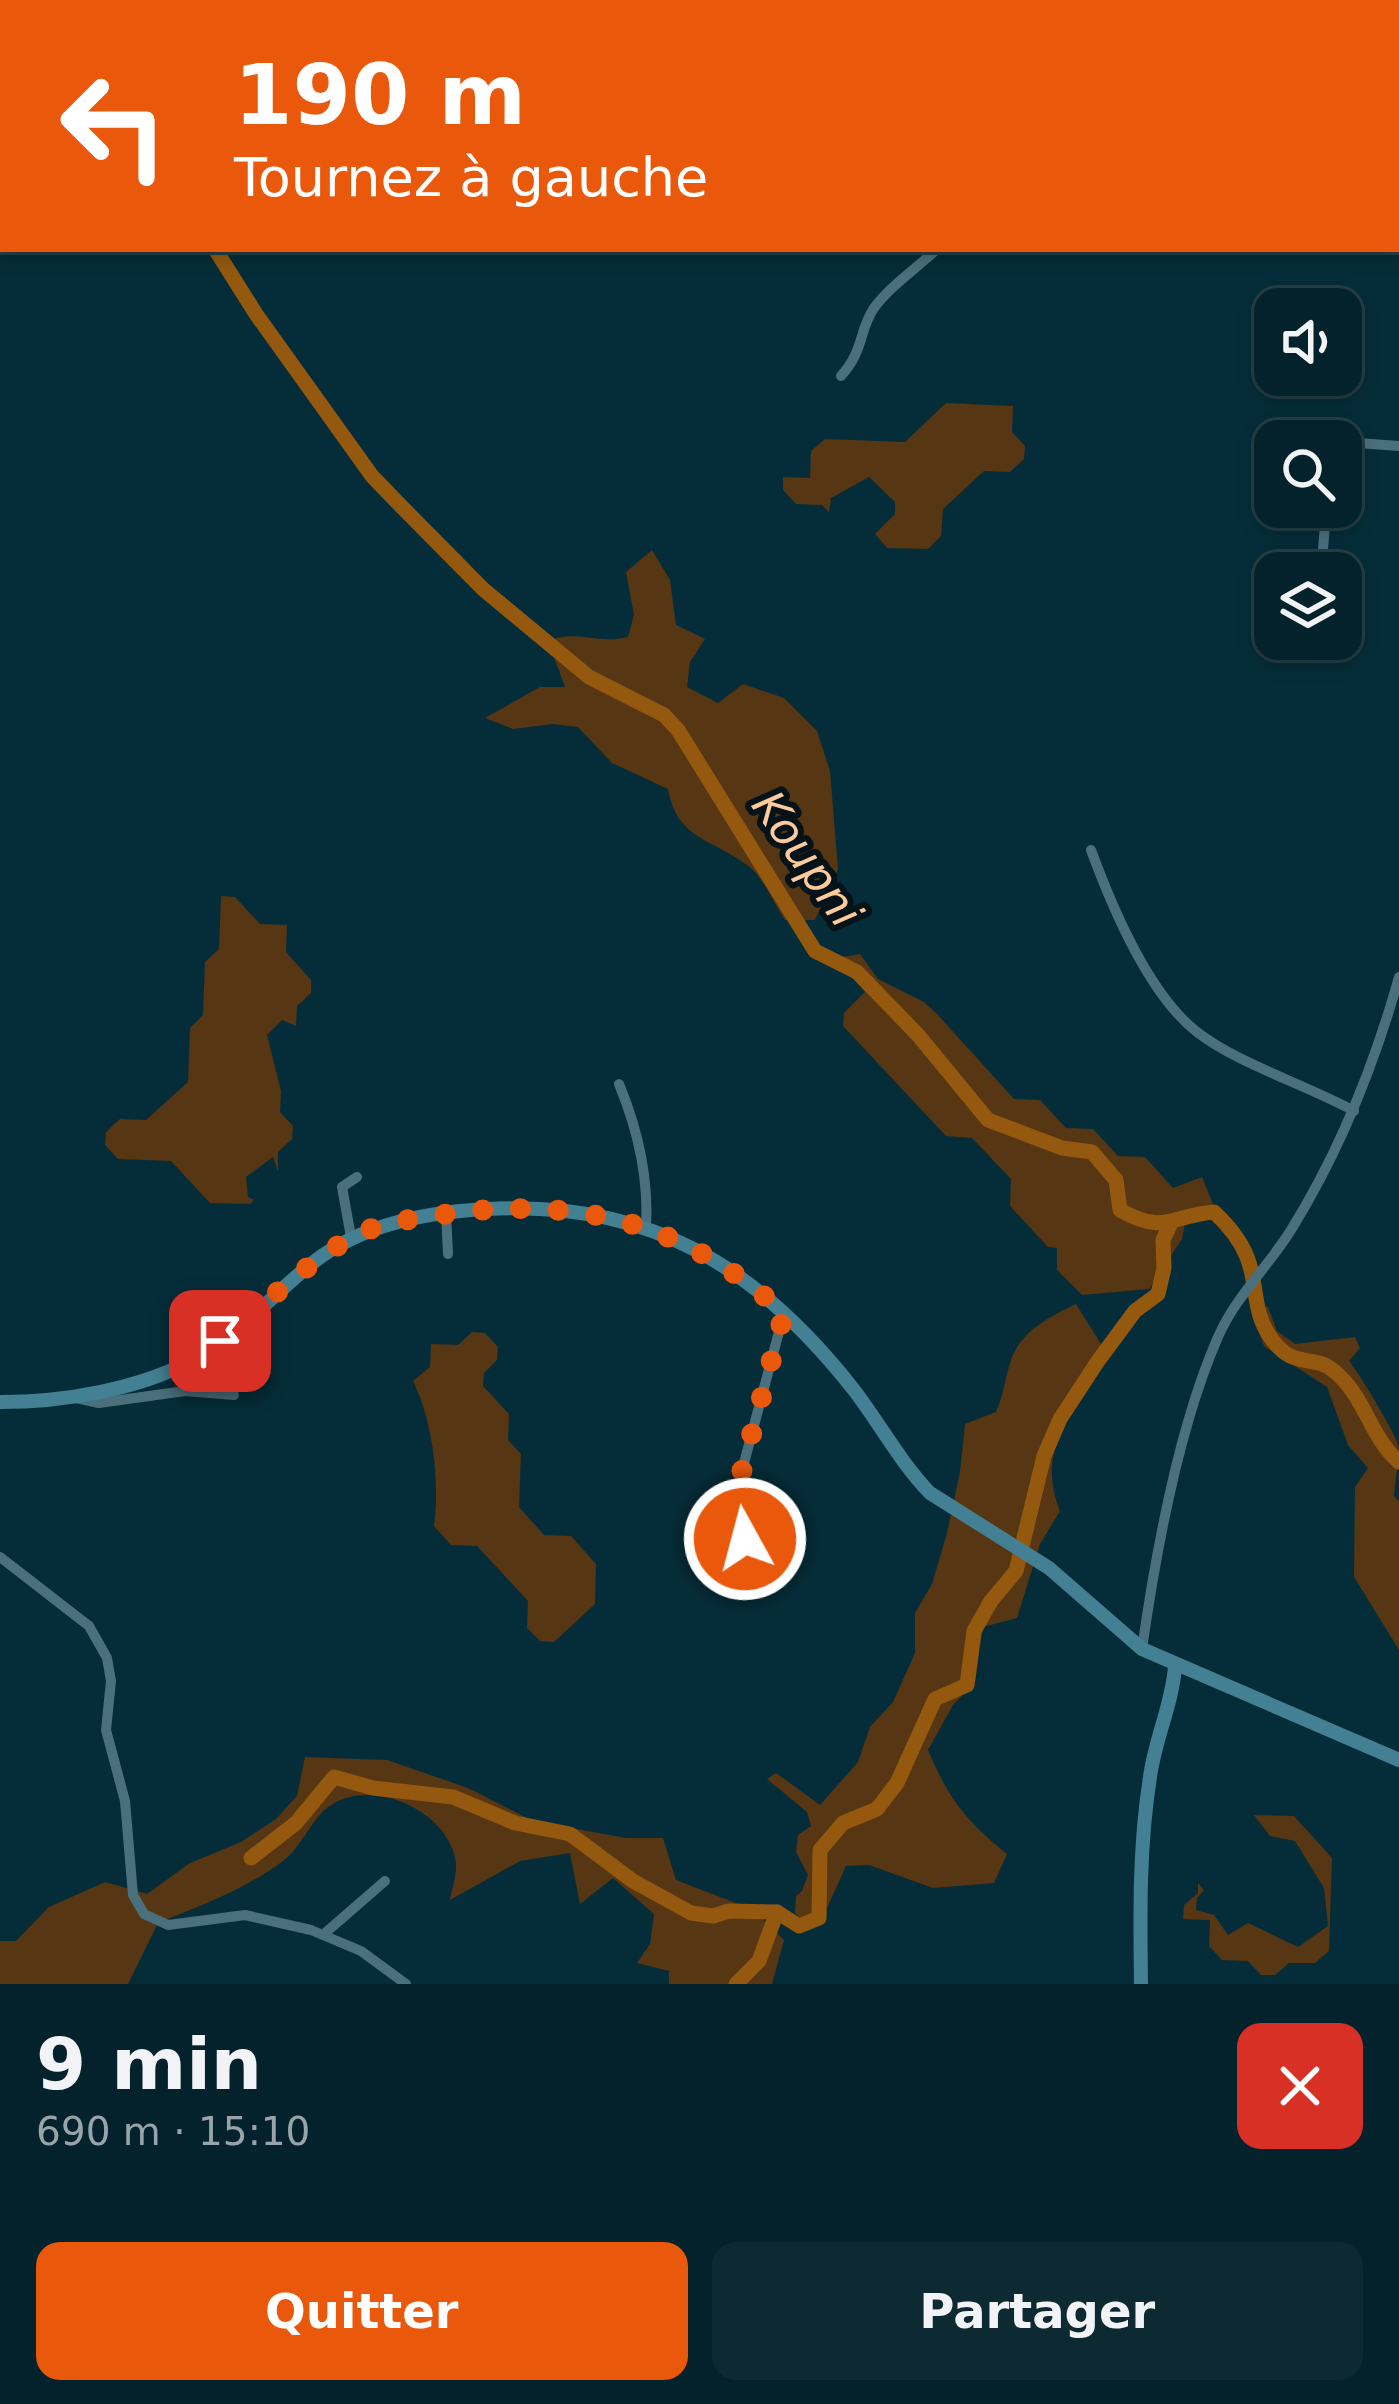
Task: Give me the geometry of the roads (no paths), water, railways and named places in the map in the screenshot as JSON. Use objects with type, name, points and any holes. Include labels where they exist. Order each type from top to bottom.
[{"type":"main road","points":[[0,1402],[73,1397],[195,1358],[317,1260],[351,1237],[394,1223],[492,1208],[566,1208],[646,1228],[716,1261],[784,1313],[854,1390],[930,1493],[1025,1553],[1142,1649],[1399,1760]]},
{"type":"main road","points":[[1142,1984],[1139,1874],[1144,1816],[1175,1666]]},
{"type":"street","points":[[842,376],[860,352],[866,323],[877,305],[934,252]]},
{"type":"street","points":[[1362,443],[1399,446]]},
{"type":"street","points":[[1091,850],[1148,970],[1196,1031],[1354,1111]]},
{"type":"street","points":[[1142,1649],[1161,1527],[1218,1337],[1291,1230],[1354,1111],[1399,977]]},
{"type":"street","points":[[619,1084],[638,1134],[646,1228]]},
{"type":"street","points":[[351,1237],[342,1187],[357,1177]]},
{"type":"street","points":[[446,1214],[448,1254]]},
{"type":"street","points":[[773,1547],[745,1539],[736,1530],[732,1508],[784,1313]]},
{"type":"street","points":[[73,1397],[99,1403],[185,1391],[234,1395]]},
{"type":"street","points":[[0,1558],[88,1626],[107,1658],[111,1681],[106,1730],[125,1802],[134,1895],[144,1914],[168,1925],[245,1915],[324,1934],[361,1951],[406,1984]]},
{"type":"street","points":[[324,1934],[385,1881]]},
{"type":"waterway","name":"Koupni","points":[[217,252],[372,476],[483,589],[589,677],[664,715],[678,730],[815,951],[857,972],[918,1035],[988,1120],[1062,1148],[1092,1152],[1116,1180],[1120,1210],[1157,1223],[1214,1212],[1244,1250],[1261,1318],[1271,1338],[1288,1355],[1326,1366],[1345,1381],[1399,1462]]},
{"type":"waterway","points":[[251,1858],[296,1823],[334,1777],[373,1788],[453,1797],[515,1823],[570,1834],[633,1881],[691,1913],[777,1912],[799,1926],[819,1918],[820,1850],[843,1823],[877,1809],[897,1783],[935,1699],[967,1685],[974,1631],[1016,1571],[1044,1456],[1060,1419],[1135,1311],[1158,1294],[1163,1240],[1171,1223]]},
{"type":"waterway","points":[[736,1984],[759,1961],[777,1912]]}]
